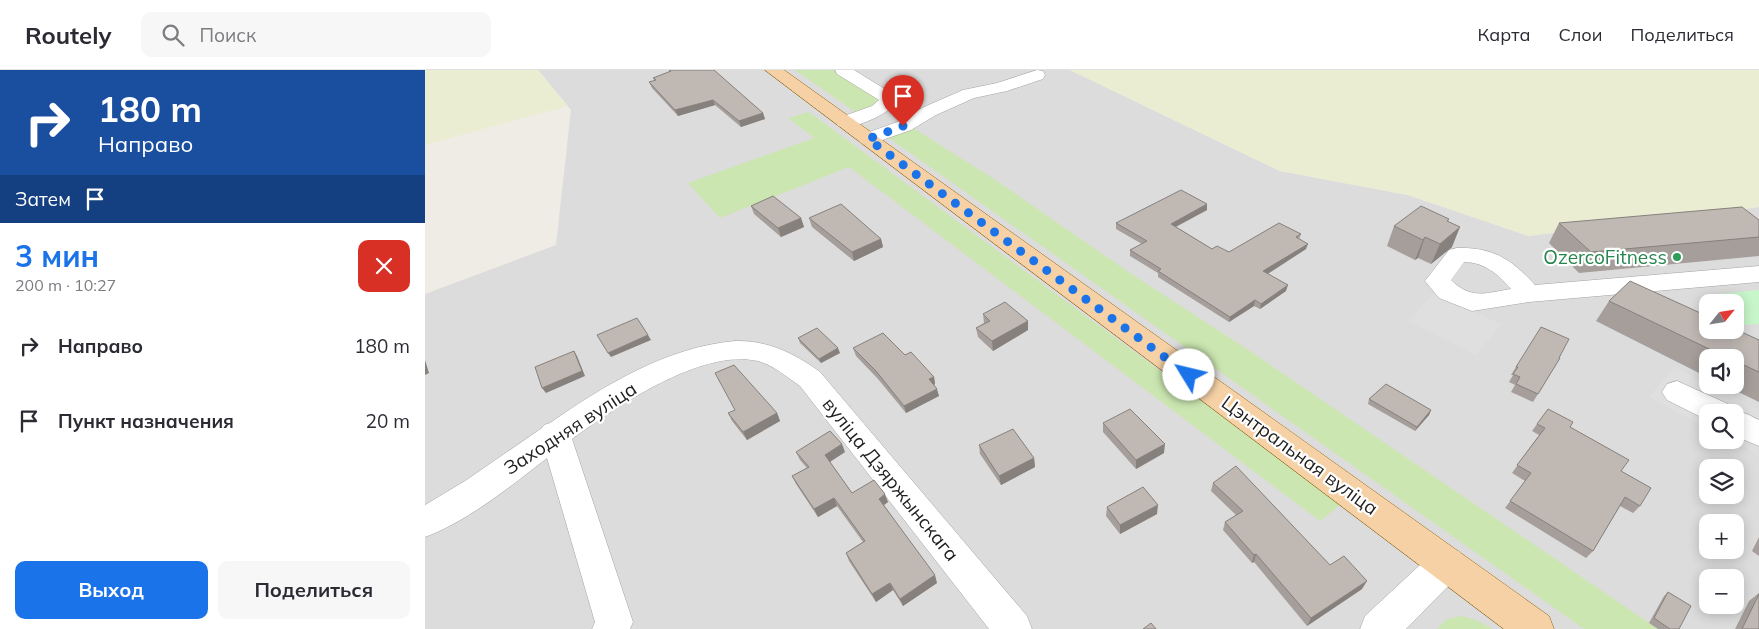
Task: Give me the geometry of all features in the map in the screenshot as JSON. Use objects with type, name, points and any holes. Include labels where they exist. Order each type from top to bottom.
[{"type":"main road","name":"Цэнтральная вуліца","points":[[773,70],[1535,629]]},
{"type":"street","points":[[843,70],[890,100],[878,110],[845,122]]},
{"type":"street","points":[[868,139],[903,126],[969,94],[1037,75]]},
{"type":"street","points":[[1529,294],[1759,274]]},
{"type":"street","points":[[1614,288],[1659,308]]},
{"type":"street","name":"Заходняя вуліца","points":[[425,522],[477,491],[555,433],[612,397],[663,370],[703,356],[728,351],[752,351]]},
{"type":"street","name":"вуліца Дзяржынскага","points":[[752,351],[774,356],[791,364],[809,379],[1013,629]]},
{"type":"street","points":[[1677,392],[1701,404]]},
{"type":"street","points":[[1744,426],[1759,434]]},
{"type":"street","points":[[555,433],[613,622],[611,629]]},
{"type":"street","points":[[1379,629],[1447,563]]},
{"type":"shaded area","points":[[538,70],[1070,70],[1280,171],[1408,195],[1529,236],[1759,207],[1759,629],[425,629],[425,294],[556,245],[571,110]]},
{"type":"shaded area","points":[[1434,294],[1501,324],[1476,355],[1408,321]]},
{"type":"shaded area","points":[[1674,367],[1699,380],[1699,394],[1727,394],[1759,410],[1758,454],[1744,447],[1744,404],[1699,404],[1699,424],[1649,397]]},
{"type":"green space","points":[[425,70],[538,70],[568,106],[425,145]]},
{"type":"green space","points":[[795,70],[838,70],[883,100],[858,114]]},
{"type":"green space","points":[[1070,70],[1759,70],[1759,207],[1528,236],[1408,195],[1280,171]]},
{"type":"green space","points":[[809,112],[1341,504],[1320,521],[849,167],[720,218],[688,183],[814,138],[788,118]]},
{"type":"green space","points":[[910,126],[994,179],[1133,275],[1244,347],[1658,629],[1584,629],[889,138]]},
{"type":"green space","points":[[1759,290],[1759,324],[1744,325],[1744,294],[1717,294]]},
{"type":"green space","points":[[1462,616],[1476,620],[1493,629],[1437,629],[1447,619]]},
{"type":"building","points":[[669,70],[714,70],[763,113],[739,121],[713,100],[675,110],[649,82],[656,80],[653,78],[671,71]]},
{"type":"building","points":[[1181,190],[1207,204],[1171,224],[1212,249],[1217,246],[1229,252],[1279,223],[1301,234],[1296,237],[1308,244],[1263,271],[1288,285],[1261,304],[1255,300],[1230,317],[1158,271],[1161,269],[1130,250],[1147,241],[1116,223]]},
{"type":"building","points":[[773,196],[801,218],[778,228],[751,206]]},
{"type":"building","points":[[841,204],[881,239],[852,252],[809,218]]},
{"type":"building","points":[[1421,206],[1449,219],[1447,221],[1460,227],[1440,244],[1425,237],[1423,240],[1394,226]]},
{"type":"building","points":[[1742,207],[1759,220],[1759,237],[1591,252],[1559,223]]},
{"type":"building","points":[[1630,281],[1699,312],[1699,339],[1744,339],[1744,333],[1759,340],[1759,372],[1744,365],[1744,349],[1709,349],[1609,301]]},
{"type":"building","points":[[1005,302],[1028,321],[992,341],[976,328],[990,321],[983,314]]},
{"type":"building","points":[[637,318],[648,335],[608,353],[597,335]]},
{"type":"building","points":[[1541,327],[1569,339],[1538,394],[1516,384],[1520,377],[1513,374]]},
{"type":"building","points":[[817,328],[838,348],[819,359],[798,338]]},
{"type":"building","points":[[883,333],[905,355],[911,352],[934,377],[929,379],[937,389],[904,406],[876,371],[853,348]]},
{"type":"building","points":[[574,351],[582,371],[542,388],[535,367]]},
{"type":"building","points":[[734,365],[777,413],[743,432],[728,413],[735,410],[715,373]]},
{"type":"building","points":[[1386,384],[1431,410],[1417,427],[1369,399]]},
{"type":"building","points":[[1130,409],[1165,444],[1136,460],[1103,423]]},
{"type":"building","points":[[1548,409],[1573,422],[1570,427],[1629,460],[1621,471],[1651,488],[1640,506],[1625,497],[1593,551],[1510,501],[1531,473],[1517,465],[1545,428],[1537,424]]},
{"type":"building","points":[[1013,429],[1034,458],[999,476],[979,445]]},
{"type":"building","points":[[830,431],[842,444],[825,455],[852,493],[874,480],[885,494],[879,499],[935,575],[900,599],[890,583],[872,594],[846,553],[865,541],[834,498],[814,509],[792,476],[809,467],[796,452]]},
{"type":"building","points":[[1236,466],[1330,565],[1344,556],[1367,581],[1311,618],[1256,554],[1254,555],[1225,522],[1243,511],[1213,483]]},
{"type":"building","points":[[1143,487],[1158,505],[1120,525],[1107,507]]},
{"type":"building","points":[[1668,592],[1691,606],[1679,629],[1670,629],[1654,618]]},
{"type":"building","points":[[1759,594],[1759,629],[1742,629]]},
{"type":"building","points":[[1151,623],[1156,629],[1143,629]]},
{"type":"place","name":"OzercoFitness","points":[[1677,257]]},
{"type":"route","points":[[903,126],[868,139],[1189,375]]}]
